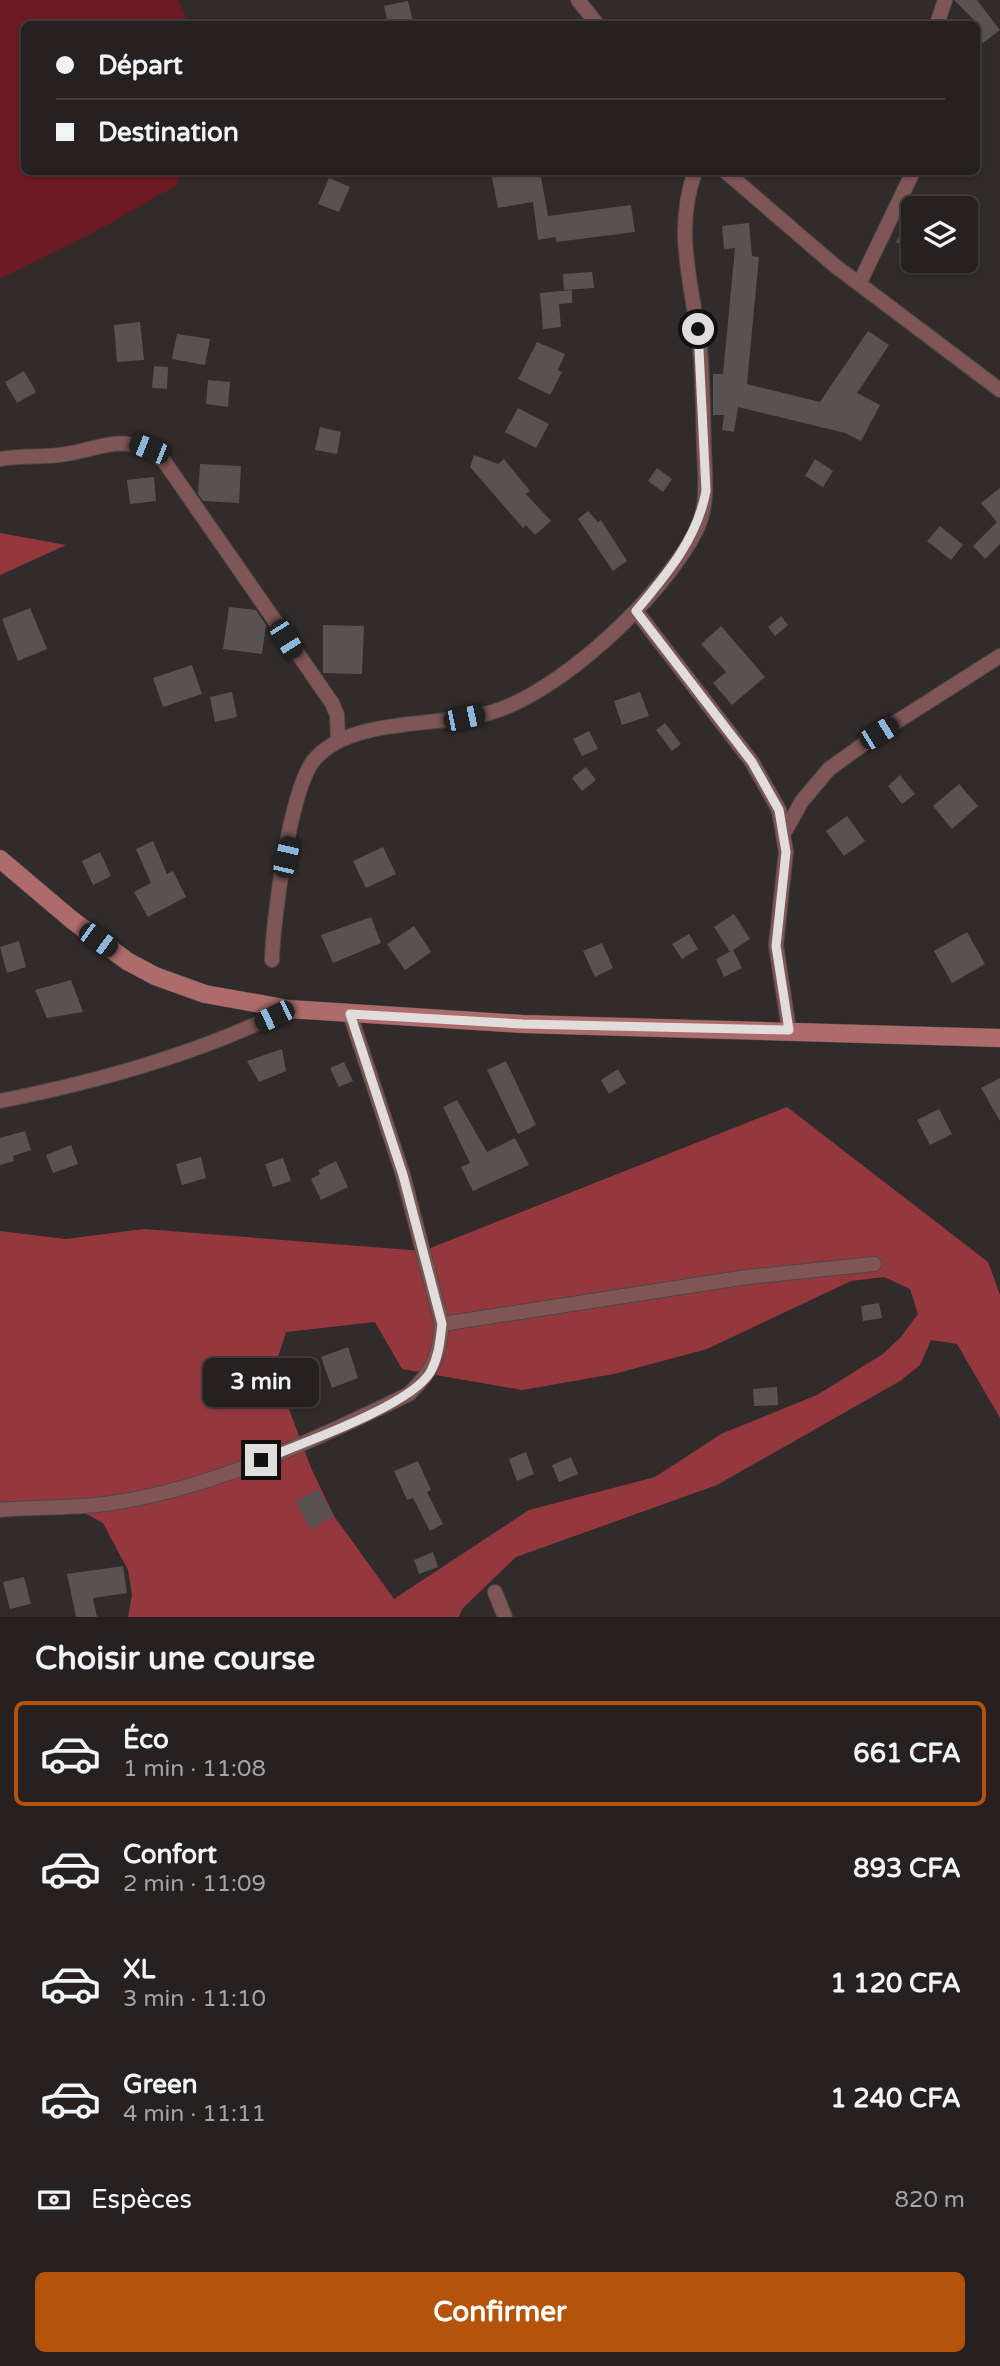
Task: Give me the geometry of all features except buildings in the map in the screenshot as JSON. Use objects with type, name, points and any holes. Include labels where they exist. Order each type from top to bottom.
[{"type":"street","points":[[578,0],[595,21]]},
{"type":"street","points":[[938,21],[945,0]]},
{"type":"street","points":[[272,960],[275,915],[297,801],[312,762],[338,741],[357,733],[464,718],[514,704],[577,662],[636,611],[696,532],[706,491],[700,350],[683,214],[694,175]]},
{"type":"street","points":[[730,175],[859,284],[1000,390]]},
{"type":"street","points":[[859,284],[912,175]]},
{"type":"street","points":[[0,460],[66,454],[116,443],[136,443],[164,461],[332,703],[337,715],[338,741]]},
{"type":"street","points":[[636,611],[752,762],[779,810],[784,833],[784,876],[776,946],[789,1030]]},
{"type":"street","points":[[784,833],[802,801],[829,769],[879,733],[1000,656]]},
{"type":"street","points":[[0,859],[43,898],[98,940],[155,976],[205,994],[289,1009],[523,1024],[1000,1038]]},
{"type":"street","points":[[0,1101],[122,1072],[197,1049],[289,1009]]},
{"type":"street","points":[[0,1510],[56,1510],[113,1503],[204,1483],[409,1394],[431,1373],[440,1349],[442,1324],[403,1175],[350,1014]]},
{"type":"street","points":[[442,1324],[747,1277],[874,1264]]},
{"type":"street","points":[[495,1592],[505,1617]]},
{"type":"shaded area","points":[[0,0],[178,0],[188,21],[21,21],[21,175],[180,175],[177,185],[95,232],[0,279]]},
{"type":"shaded area","points":[[0,533],[66,545],[0,575]]},
{"type":"shaded area","points":[[787,1107],[988,1262],[1000,1295],[1000,1418],[957,1344],[931,1340],[920,1365],[900,1381],[717,1485],[516,1557],[462,1609],[459,1617],[128,1617],[132,1595],[128,1570],[103,1523],[79,1510],[0,1510],[0,1231],[66,1239],[144,1229],[423,1251]],"holes":[[[884,1277],[910,1289],[918,1314],[901,1337],[883,1354],[817,1395],[721,1434],[655,1477],[529,1510],[394,1599],[334,1516],[311,1468],[281,1388],[278,1357],[286,1332],[375,1322],[402,1369],[522,1390],[614,1374],[707,1349],[851,1281]]]},
{"type":"route","points":[[261,1460],[409,1394],[431,1373],[440,1349],[442,1324],[403,1175],[350,1014],[523,1024],[789,1030],[776,946],[786,852],[779,810],[752,762],[636,611],[696,532],[702,515],[706,491],[703,387],[698,329]]}]
